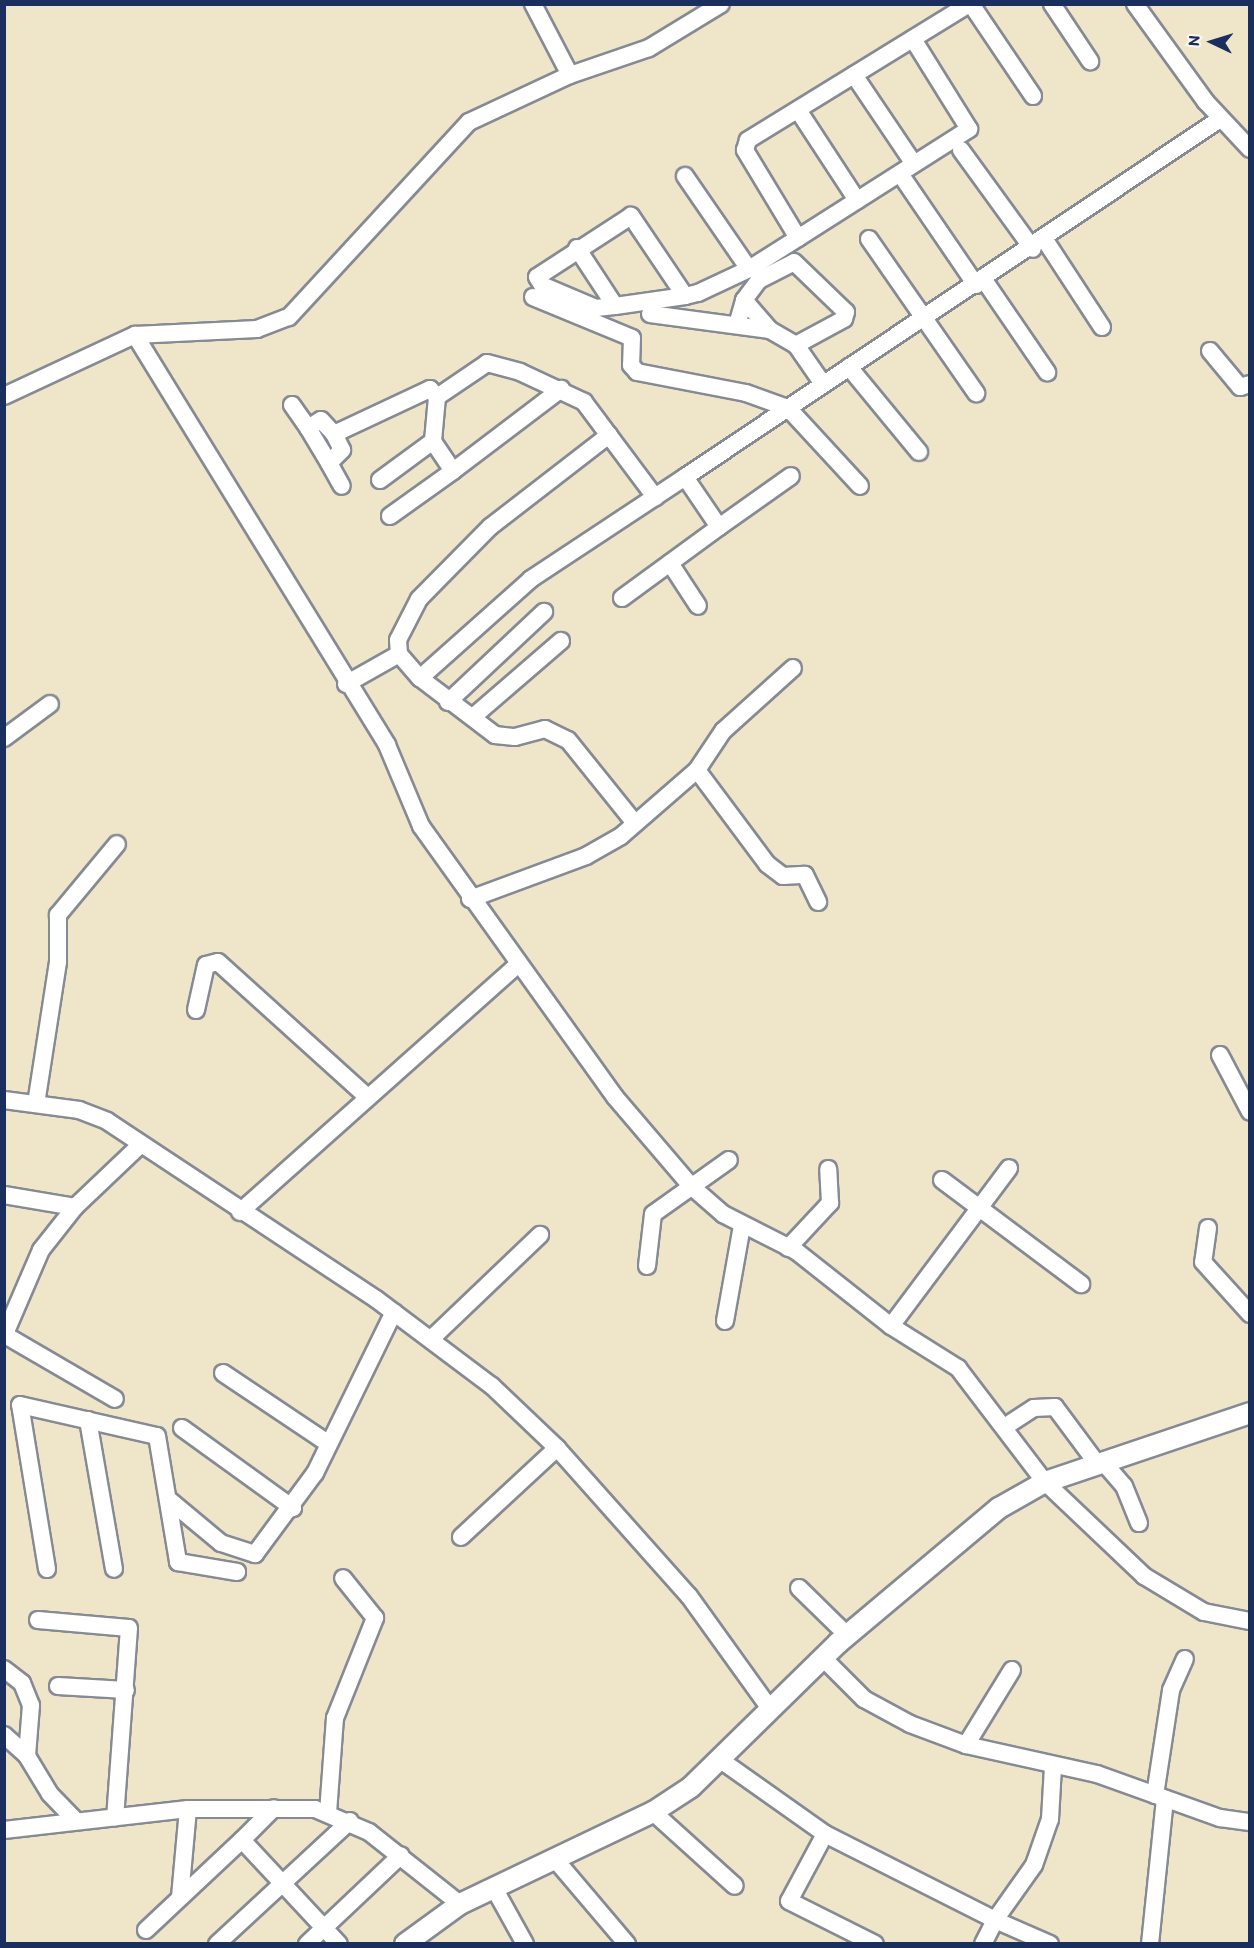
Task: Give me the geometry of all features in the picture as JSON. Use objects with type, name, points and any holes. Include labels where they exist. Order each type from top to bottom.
[{"type":"street","points":[[533,4],[570,75]]},
{"type":"street","points":[[4,396],[135,335],[257,328],[289,317],[469,122],[570,75],[649,48],[721,4]]},
{"type":"street","points":[[798,238],[745,150],[748,140],[970,4],[1033,96]]},
{"type":"street","points":[[1052,4],[1089,61]]},
{"type":"street","points":[[1135,4],[1220,119],[1250,150]]},
{"type":"street","points":[[685,296],[631,216],[539,272],[538,282],[596,308],[685,296],[749,269],[969,129],[913,39]]},
{"type":"street","points":[[854,75],[914,164]]},
{"type":"street","points":[[798,110],[857,200]]},
{"type":"street","points":[[420,678],[531,579],[823,384],[1039,245],[1220,119]]},
{"type":"street","points":[[961,150],[1039,245],[1102,327]]},
{"type":"street","points":[[685,176],[749,269]]},
{"type":"street","points":[[905,182],[1047,372]]},
{"type":"street","points":[[869,239],[976,393]]},
{"type":"street","points":[[577,248],[615,306]]},
{"type":"street","points":[[737,325],[744,300],[759,280],[794,262],[846,312],[844,320],[796,345]]},
{"type":"street","points":[[533,297],[632,338],[630,365],[637,372],[746,393],[788,408],[860,486]]},
{"type":"street","points":[[744,300],[770,330],[796,345],[823,384]]},
{"type":"street","points":[[650,314],[770,330]]},
{"type":"street","points":[[135,335],[346,684],[387,745],[421,826],[517,965],[615,1097],[691,1186],[742,1226],[788,1248],[891,1326],[958,1368],[1006,1426],[1045,1482],[1169,1594],[1204,1612],[1250,1621]]},
{"type":"street","points":[[1210,351],[1240,387],[1250,384]]},
{"type":"street","points":[[437,397],[488,363],[561,389],[584,402],[655,497]]},
{"type":"street","points":[[849,367],[919,453]]},
{"type":"street","points":[[334,434],[430,389],[437,397],[433,441],[453,471]]},
{"type":"street","points":[[390,516],[561,389]]},
{"type":"street","points":[[292,405],[342,486]]},
{"type":"street","points":[[308,428],[321,420],[334,434],[342,450],[329,463]]},
{"type":"street","points":[[609,435],[490,527],[419,599],[403,622],[399,654],[420,678],[448,702],[474,717],[495,735],[545,729],[568,740],[634,822]]},
{"type":"street","points":[[380,480],[433,441]]},
{"type":"street","points":[[622,598],[791,476]]},
{"type":"street","points":[[685,477],[719,527]]},
{"type":"street","points":[[670,563],[698,606]]},
{"type":"street","points":[[448,702],[543,612]]},
{"type":"street","points":[[474,717],[561,641]]},
{"type":"street","points":[[346,684],[399,654]]},
{"type":"street","points":[[470,899],[594,852],[697,770],[723,731],[793,668]]},
{"type":"street","points":[[4,738],[50,704]]},
{"type":"street","points":[[697,770],[767,864],[783,876],[805,875],[818,902]]},
{"type":"street","points":[[36,1104],[58,962],[58,915],[117,844]]},
{"type":"street","points":[[196,1010],[206,965],[218,962],[365,1095]]},
{"type":"street","points":[[240,1212],[365,1095],[517,965]]},
{"type":"street","points":[[1220,1055],[1250,1112]]},
{"type":"street","points":[[4,1100],[95,1115],[394,1312],[492,1386],[557,1448],[689,1596],[771,1710]]},
{"type":"street","points":[[115,1400],[5,1335],[41,1250],[75,1207],[140,1145]]},
{"type":"street","points":[[646,1266],[653,1214],[729,1160]]},
{"type":"street","points":[[891,1326],[1009,1168]]},
{"type":"street","points":[[788,1248],[830,1203],[828,1170]]},
{"type":"street","points":[[942,1179],[1081,1284]]},
{"type":"street","points":[[4,1195],[75,1207]]},
{"type":"street","points":[[725,1321],[742,1226]]},
{"type":"street","points":[[1208,1228],[1203,1262],[1250,1314]]},
{"type":"street","points":[[431,1339],[540,1235]]},
{"type":"street","points":[[168,1499],[221,1543],[255,1554],[293,1508],[394,1312]]},
{"type":"street","points":[[223,1373],[326,1442]]},
{"type":"street","points":[[47,1569],[20,1405],[158,1436],[178,1562],[237,1572]]},
{"type":"street","points":[[1006,1426],[1034,1408],[1055,1407],[1101,1464],[1124,1486],[1139,1523]]},
{"type":"street","points":[[405,1944],[460,1904],[653,1812],[722,1761],[847,1635],[999,1508],[1045,1482],[1250,1413]]},
{"type":"street","points":[[88,1420],[114,1569]]},
{"type":"street","points":[[182,1428],[293,1508]]},
{"type":"street","points":[[461,1537],[557,1448]]},
{"type":"street","points":[[328,1813],[335,1718],[375,1618],[343,1578]]},
{"type":"street","points":[[799,1588],[847,1635]]},
{"type":"street","points":[[38,1620],[126,1625],[126,1690],[115,1816]]},
{"type":"street","points":[[823,1658],[889,1715],[966,1745],[1053,1767],[1097,1774],[1220,1818],[1250,1822]]},
{"type":"street","points":[[1150,1944],[1160,1797],[1171,1690],[1185,1659]]},
{"type":"street","points":[[4,1669],[22,1683],[31,1705],[27,1756]]},
{"type":"street","points":[[966,1745],[1012,1670]]},
{"type":"street","points":[[58,1686],[126,1690]]},
{"type":"street","points":[[4,1735],[27,1756],[50,1794],[74,1819]]},
{"type":"street","points":[[722,1761],[825,1834],[995,1920],[1050,1944]]},
{"type":"street","points":[[983,1944],[995,1920],[1034,1865],[1050,1819],[1053,1767]]},
{"type":"street","points":[[146,1930],[274,1808]]},
{"type":"street","points":[[4,1830],[74,1819],[188,1809],[274,1808],[328,1813],[350,1821],[401,1856],[460,1904]]},
{"type":"street","points":[[180,1897],[188,1809]]},
{"type":"street","points":[[653,1812],[735,1886]]},
{"type":"street","points":[[218,1944],[350,1821]]},
{"type":"street","points":[[825,1834],[789,1901],[875,1944]]},
{"type":"street","points":[[242,1840],[339,1944]]},
{"type":"street","points":[[307,1944],[401,1856]]},
{"type":"street","points":[[554,1858],[627,1944]]},
{"type":"street","points":[[494,1888],[525,1944]]}]
